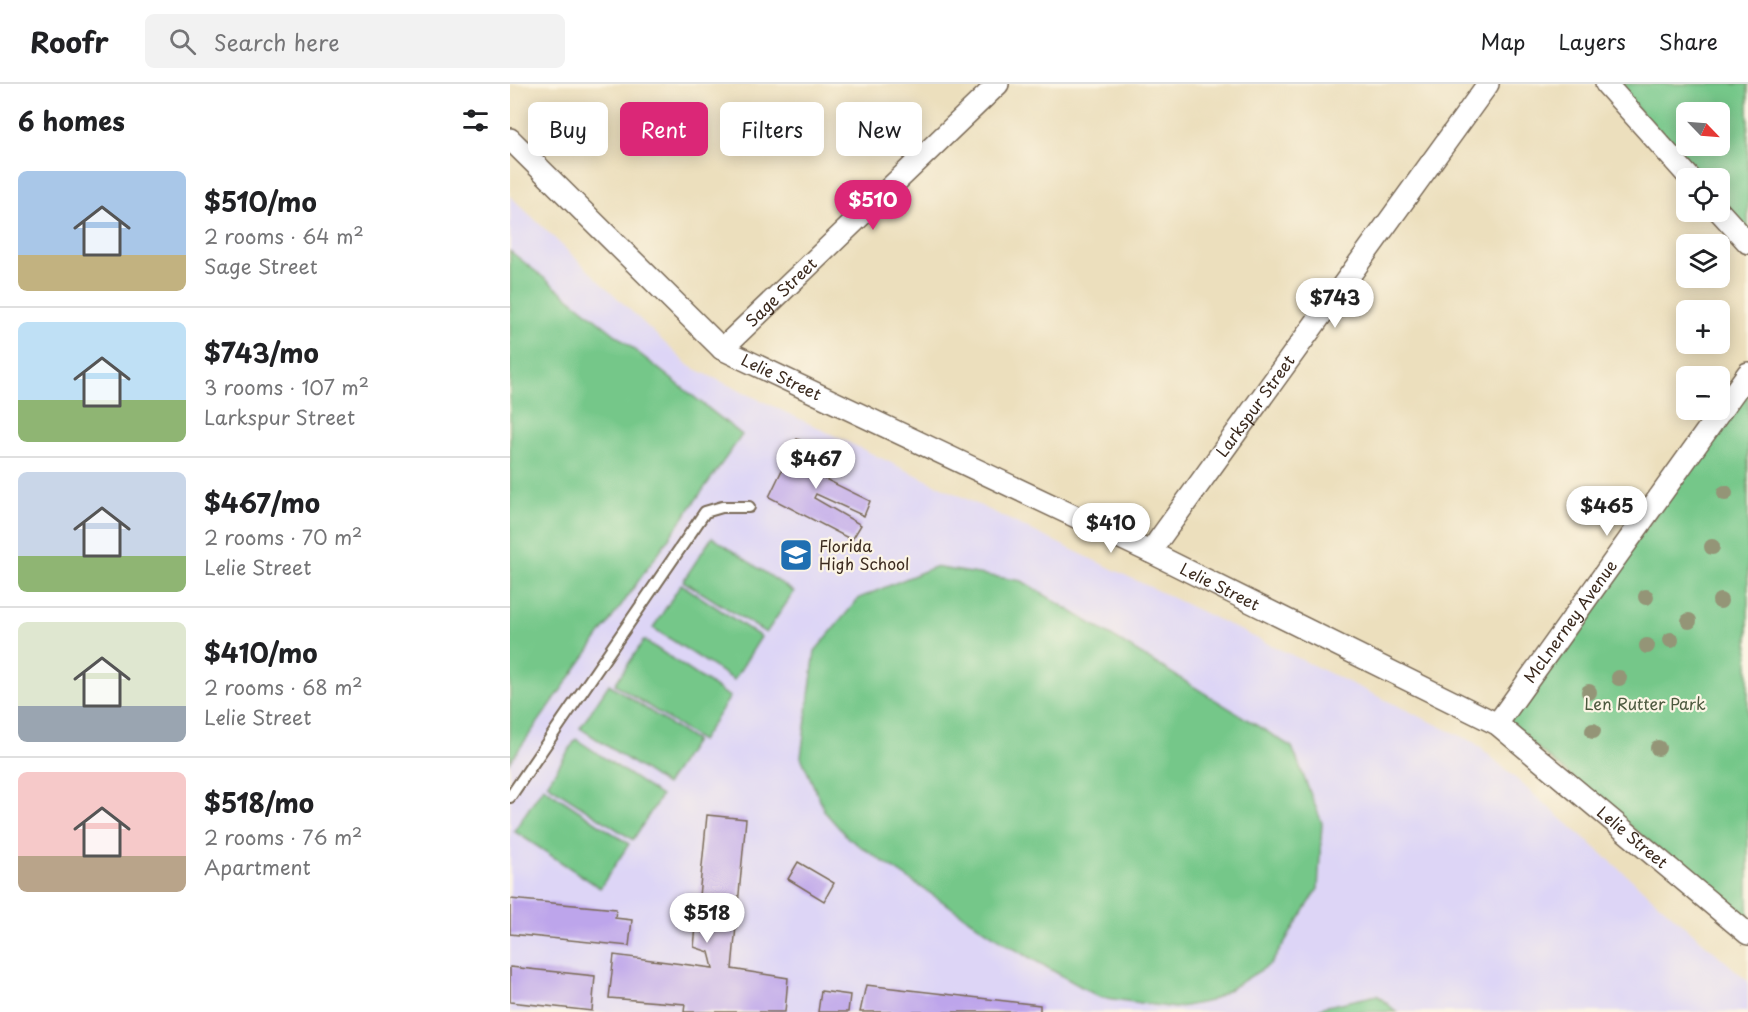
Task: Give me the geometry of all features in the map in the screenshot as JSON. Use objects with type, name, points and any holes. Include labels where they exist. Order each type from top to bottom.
[{"type":"street","name":"Sage Street","points":[[722,349],[998,84]]},
{"type":"street","name":"Larkspur Street","points":[[1150,552],[1488,84]]},
{"type":"street","points":[[1606,84],[1681,168]]},
{"type":"street","name":"Lelie Street","points":[[510,139],[722,349],[1150,552],[1497,724],[1748,934]]},
{"type":"street","points":[[1729,222],[1748,243]]},
{"type":"street","name":"McLnerney Avenue","points":[[1497,724],[1748,373]]},
{"type":"lane","points":[[510,797],[705,513],[722,507],[748,507]]},
{"type":"shaded area","name":"Florida High School","points":[[510,196],[689,366],[1475,743],[1748,981],[1748,1012],[510,1012]]},
{"type":"green space","points":[[1615,84],[1748,84],[1748,232],[1730,212],[1730,168],[1691,168],[1680,156],[1730,156],[1730,102],[1676,102],[1676,151]]},
{"type":"green space","points":[[510,251],[742,435],[510,762]]},
{"type":"green space","name":"Len Rutter Park","points":[[1748,386],[1748,925],[1506,722],[1724,420],[1730,420],[1730,411]]},
{"type":"green space","points":[[712,537],[794,592],[766,633],[683,581]]},
{"type":"green space","points":[[934,567],[1022,581],[1292,747],[1322,823],[1318,889],[1271,964],[1210,1001],[1175,1008],[1099,997],[1006,944],[848,838],[825,812],[801,757],[815,651],[859,598]]},
{"type":"green space","points":[[681,584],[761,637],[734,680],[653,628]]},
{"type":"green space","points":[[644,640],[730,697],[701,741],[615,684]]},
{"type":"green space","points":[[609,684],[695,741],[666,785],[580,728]]},
{"type":"green space","points":[[576,739],[661,796],[633,840],[547,784]]},
{"type":"green space","points":[[543,787],[629,844],[600,888],[514,831]]},
{"type":"green space","points":[[1377,995],[1397,1012],[1314,1012],[1323,1007]]},
{"type":"building","points":[[797,439],[833,455],[823,478],[870,501],[864,516],[816,494],[814,498],[861,525],[852,540],[769,497]]},
{"type":"building","points":[[707,815],[746,819],[732,969],[788,978],[785,1012],[684,1012],[685,1004],[609,998],[614,955],[713,968],[709,952],[694,947]]},
{"type":"building","points":[[798,862],[834,883],[824,901],[788,879]]},
{"type":"building","points":[[510,899],[616,909],[615,918],[632,920],[629,946],[510,934]]},
{"type":"building","points":[[510,967],[595,976],[592,1011],[510,1002]]},
{"type":"building","points":[[866,985],[1040,1005],[1040,1012],[860,1012]]},
{"type":"building","points":[[821,991],[850,995],[848,1012],[818,1012]]},
{"type":"place","name":"Florida High School","points":[[796,555]]}]
